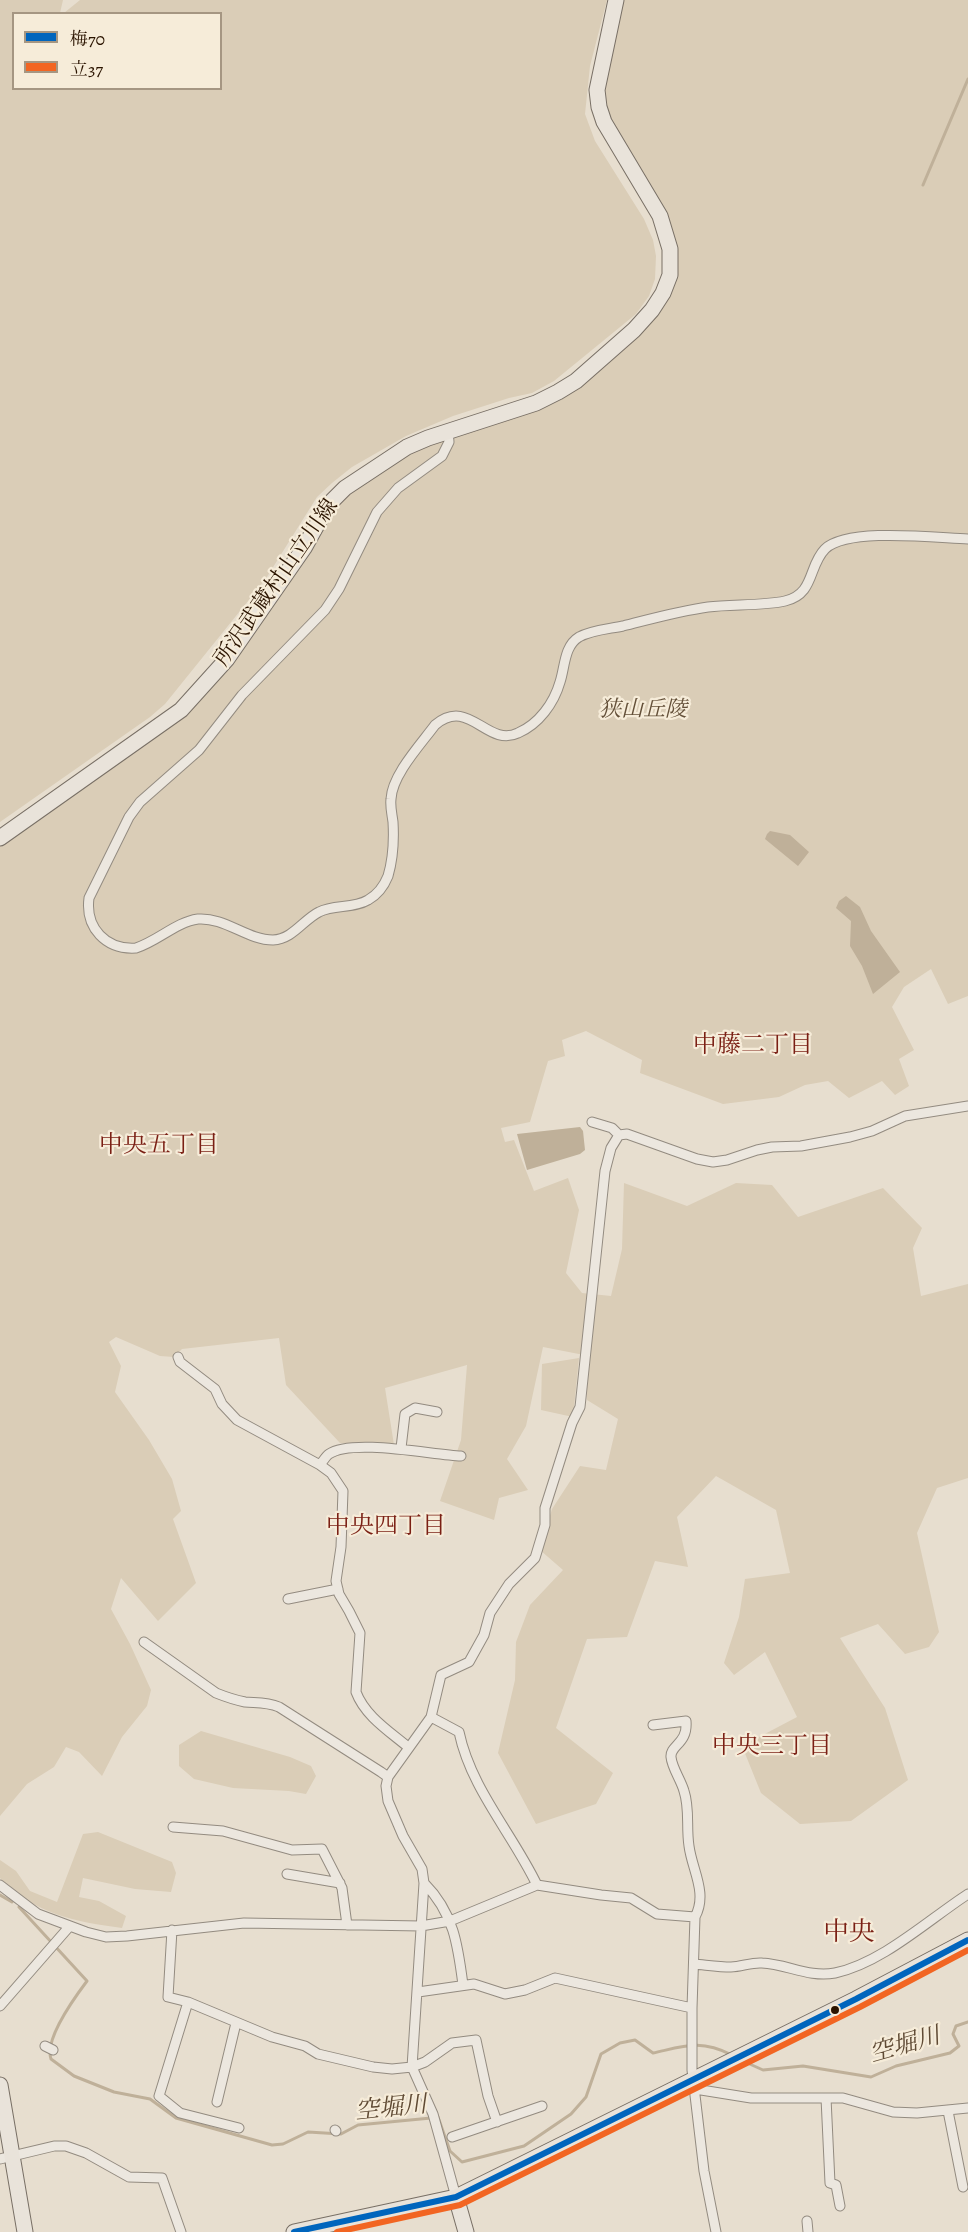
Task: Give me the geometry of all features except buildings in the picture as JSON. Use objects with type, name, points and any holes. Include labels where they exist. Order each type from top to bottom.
[{"type":"main road","name":"所沢武蔵村山立川線","points":[[0,837],[181,710],[227,659],[304,548],[328,505],[345,488],[407,447],[448,430],[536,403],[558,392],[576,381],[634,330],[652,310],[663,293],[669,275],[670,249],[666,231],[660,216],[604,122],[597,90],[616,0]]},
{"type":"main road","points":[[294,2232],[456,2197],[694,2084],[737,2058],[968,1940]]},
{"type":"main road","points":[[0,2085],[6,2158],[25,2232]]},
{"type":"main road","points":[[456,2197],[466,2232]]},
{"type":"street","points":[[448,430],[449,442],[442,456],[398,488],[377,512],[350,567],[325,610],[242,695],[207,741],[149,792],[129,817],[89,898],[88,912],[92,926],[107,942],[127,949],[136,948],[188,922],[203,919],[258,937],[278,939],[296,931],[318,912],[327,908],[360,904],[368,900],[381,889],[389,870],[393,830],[391,797],[395,782],[435,725],[442,719],[458,715],[496,733],[510,736],[520,733],[550,706],[560,684],[568,650],[579,638],[599,631],[692,610],[786,600],[802,592],[822,553],[834,542],[896,535],[968,539]]},
{"type":"street","points":[[619,1135],[627,1134],[697,1159],[713,1162],[772,1147],[801,1146],[856,1136],[905,1116],[968,1106]]},
{"type":"street","points":[[592,1122],[612,1128],[619,1135]]},
{"type":"street","points":[[456,2197],[434,2117],[412,2067],[424,1883],[422,1869],[403,1836],[388,1801],[386,1786],[388,1778],[431,1717],[441,1675],[469,1662],[484,1635],[490,1613],[509,1584],[535,1558],[545,1525],[545,1508],[572,1423],[580,1407],[605,1171],[611,1148],[619,1135]]},
{"type":"street","points":[[178,1357],[180,1362],[215,1389],[222,1404],[237,1420],[320,1465],[331,1473],[343,1491],[341,1547],[336,1581],[360,1633],[356,1680],[360,1701],[369,1714],[408,1748]]},
{"type":"street","points":[[401,1448],[405,1414],[415,1408],[437,1412]]},
{"type":"street","points":[[320,1465],[328,1454],[344,1449],[401,1448],[422,1450],[439,1456],[461,1456]]},
{"type":"street","points":[[288,1599],[338,1589]]},
{"type":"street","points":[[144,1642],[216,1693],[248,1702],[268,1702],[279,1707],[388,1778]]},
{"type":"street","points":[[431,1717],[459,1732],[464,1755],[482,1794],[492,1804],[526,1861],[537,1885]]},
{"type":"street","points":[[654,1725],[686,1721],[687,1730],[683,1740],[672,1750],[671,1757],[686,1799],[689,1846],[700,1887],[699,1910],[695,1917],[692,2045],[704,2171],[716,2232]]},
{"type":"street","points":[[173,1827],[223,1831],[292,1850],[322,1849],[340,1884],[347,1925]]},
{"type":"street","points":[[287,1874],[340,1884]]},
{"type":"street","points":[[424,1883],[433,1892],[450,1921],[457,1940],[463,1985]]},
{"type":"street","points":[[0,1885],[38,1914],[105,1937],[244,1923],[421,1926],[450,1921],[537,1885],[631,1898],[657,1914],[695,1917]]},
{"type":"street","points":[[694,1964],[731,1967],[762,1963],[801,1972],[835,1973],[857,1965],[899,1942],[968,1894]]},
{"type":"street","points":[[0,2006],[69,1926]]},
{"type":"street","points":[[172,1930],[168,1997],[188,2002],[272,2037],[305,2046],[318,2054],[373,2067],[392,2069],[412,2067],[425,2062],[452,2043],[476,2040],[488,2096],[497,2122]]},
{"type":"street","points":[[418,1992],[474,1984],[505,1994],[525,1990],[555,1978],[692,2008]]},
{"type":"street","points":[[188,2002],[159,2096],[180,2113],[239,2128]]},
{"type":"street","points":[[217,2102],[236,2023]]},
{"type":"street","points":[[694,2084],[751,2098],[843,2098],[893,2112],[948,2111],[968,2108]]},
{"type":"street","points":[[826,2098],[830,2183],[836,2185],[840,2206]]},
{"type":"street","points":[[452,2137],[542,2106]]},
{"type":"street","points":[[948,2111],[963,2187]]},
{"type":"street","points":[[6,2158],[54,2146],[66,2146],[86,2153],[129,2177],[162,2178],[181,2232]]},
{"type":"street","points":[[807,2221],[808,2232]]},
{"type":"green space","points":[[0,0],[63,0],[60,12],[12,12],[12,90],[222,90],[222,12],[65,12],[80,0],[607,0],[590,66],[585,114],[595,141],[644,219],[653,240],[656,256],[655,279],[649,296],[636,314],[554,381],[532,393],[453,416],[406,436],[352,467],[317,497],[265,580],[165,704],[150,717],[0,822]]},
{"type":"green space","name":"狭山丘陵","points":[[616,0],[968,0],[968,996],[948,1004],[931,969],[904,987],[892,1007],[914,1050],[899,1059],[909,1086],[895,1095],[882,1081],[849,1098],[828,1081],[805,1085],[779,1097],[723,1104],[640,1073],[642,1060],[586,1031],[562,1040],[565,1056],[548,1061],[530,1122],[501,1128],[505,1142],[514,1140],[534,1191],[568,1178],[579,1210],[566,1273],[582,1293],[611,1296],[622,1249],[624,1183],[687,1206],[736,1183],[772,1185],[798,1217],[883,1188],[922,1228],[913,1248],[921,1296],[968,1284],[968,1478],[937,1488],[917,1533],[939,1632],[929,1647],[905,1654],[878,1624],[840,1638],[885,1708],[908,1780],[851,1821],[800,1824],[761,1793],[742,1746],[797,1717],[765,1652],[734,1675],[724,1663],[739,1617],[745,1579],[790,1573],[776,1510],[716,1476],[677,1517],[688,1567],[655,1561],[627,1637],[587,1639],[556,1728],[613,1773],[596,1804],[536,1824],[498,1753],[515,1680],[516,1642],[530,1605],[563,1570],[540,1550],[552,1509],[580,1466],[606,1470],[618,1419],[587,1400],[584,1355],[543,1347],[526,1426],[507,1459],[528,1490],[499,1498],[494,1520],[440,1501],[461,1440],[467,1365],[385,1388],[394,1445],[340,1443],[286,1385],[279,1338],[182,1349],[174,1357],[160,1356],[116,1337],[109,1342],[121,1366],[115,1392],[149,1440],[172,1479],[181,1511],[173,1519],[196,1583],[158,1621],[121,1578],[111,1609],[151,1690],[147,1706],[122,1737],[102,1776],[79,1752],[66,1747],[54,1767],[27,1784],[0,1816],[0,838],[181,710],[227,659],[328,505],[407,447],[536,403],[652,310],[670,249],[599,107]]},
{"type":"green space","points":[[579,1358],[573,1417],[541,1410],[542,1364]]},
{"type":"green space","points":[[201,1731],[290,1757],[311,1766],[316,1776],[306,1794],[233,1788],[194,1779],[179,1766],[179,1745]]},
{"type":"green space","points":[[98,1832],[172,1862],[176,1873],[171,1892],[135,1889],[83,1878],[79,1897],[99,1901],[126,1916],[122,1928],[88,1923],[41,1908],[13,1890],[0,1878],[0,1860],[16,1871],[30,1891],[57,1902],[83,1834]]},
{"type":"shaded area","points":[[770,831],[790,835],[809,852],[798,866],[765,839]]},
{"type":"shaded area","points":[[846,896],[860,907],[871,931],[900,972],[873,994],[862,966],[850,946],[851,921],[836,908],[839,901]]},
{"type":"shaded area","points":[[580,1127],[583,1131],[585,1150],[580,1154],[527,1170],[517,1134]]},
{"type":"waterway","points":[[923,185],[968,79]]},
{"type":"waterway","name":"空堀川","points":[[0,1895],[12,1902]]},
{"type":"waterway","name":"空堀川","points":[[19,1907],[87,1981],[62,2018],[50,2051],[51,2059],[74,2076],[114,2092],[150,2099],[176,2118],[272,2145],[283,2144],[308,2132],[341,2134],[358,2125],[431,2118]]},
{"type":"waterway","name":"空堀川","points":[[743,2061],[763,2070],[803,2066],[871,2077],[896,2066],[950,2053],[959,2046],[953,2034],[956,2026],[968,2022]]},
{"type":"waterway","name":"空堀川","points":[[438,2117],[450,2151],[462,2162],[524,2146],[571,2114],[586,2097],[601,2054],[620,2043],[635,2040],[653,2053],[684,2046],[701,2045],[732,2055]]},
{"type":"transit line","name":"梅70","points":[[294,2232],[456,2197],[856,1999],[968,1940]]},
{"type":"transit line","name":"立37","points":[[337,2232],[460,2205],[860,2007],[968,1950]]},
{"type":"district","name":"中藤二丁目","points":[[753,1046]]},
{"type":"district","name":"中央五丁目","points":[[159,1146]]},
{"type":"district","name":"中央四丁目","points":[[386,1527]]},
{"type":"district","name":"中央三丁目","points":[[772,1747]]},
{"type":"district","name":"中央","points":[[849,1934]]}]
